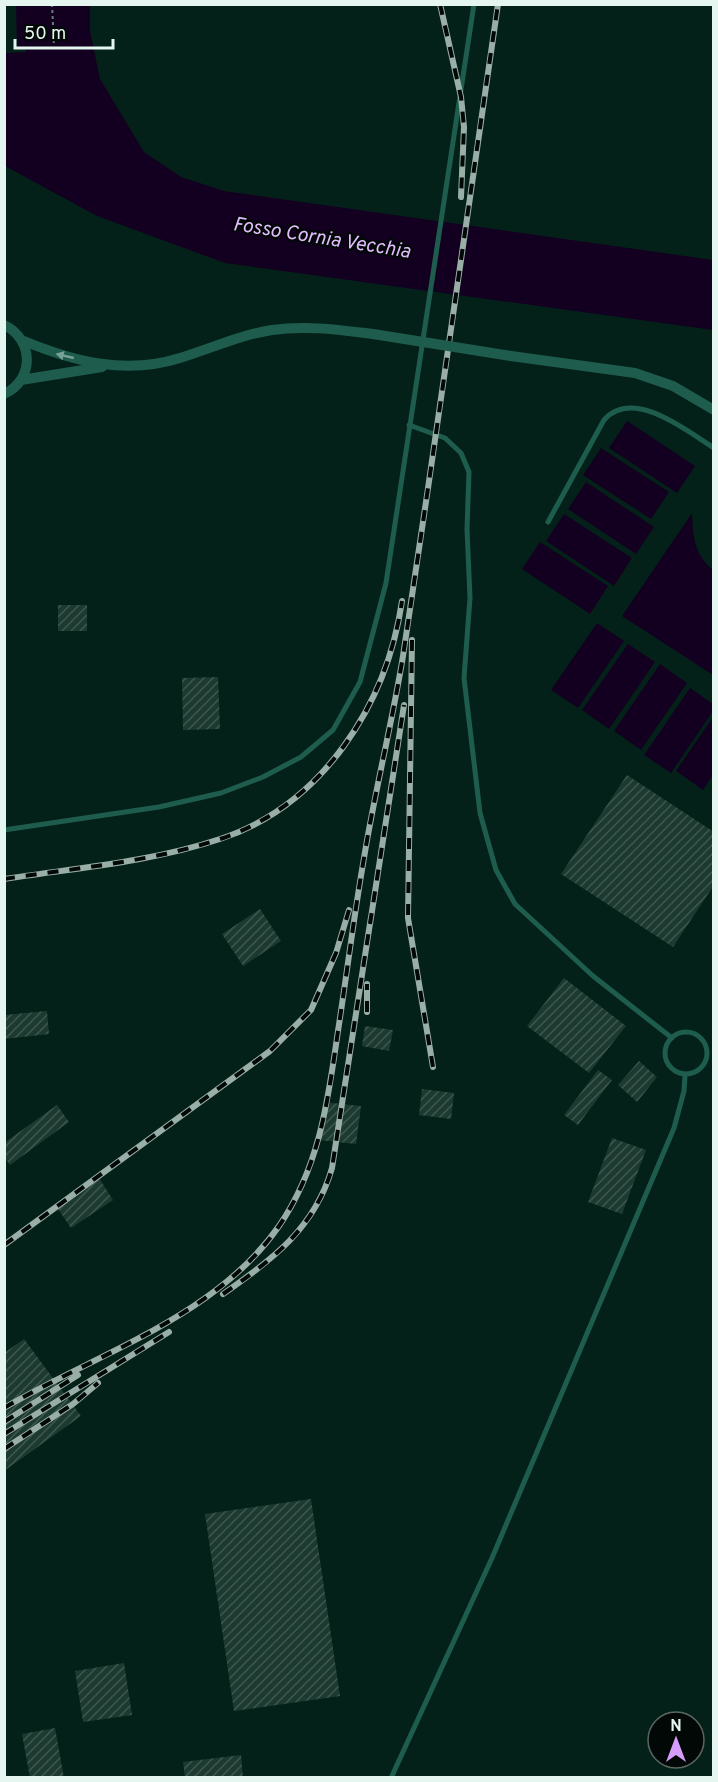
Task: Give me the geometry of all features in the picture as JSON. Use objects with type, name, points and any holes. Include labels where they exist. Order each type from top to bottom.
[{"type":"street","points":[[4,325],[17,333],[24,341],[55,354],[108,366],[139,367],[180,358],[232,338],[274,330],[325,328],[635,373],[673,386],[712,410]]},
{"type":"street","points":[[4,394],[21,380],[28,363],[24,341]]},
{"type":"street","points":[[21,380],[108,366]]},
{"type":"lane","points":[[4,830],[159,807],[222,793],[263,777],[301,757],[333,730],[360,682],[386,583],[474,4]]},
{"type":"lane","points":[[548,522],[604,420],[615,410],[632,409],[654,412],[666,417],[714,448]]},
{"type":"lane","points":[[409,425],[446,438],[462,453],[469,472],[467,529],[470,598],[464,678],[480,813],[496,870],[515,904],[594,976],[672,1038]]},
{"type":"lane","points":[[691,1033],[703,1040],[711,1055],[703,1066],[692,1074],[685,1075],[672,1069],[665,1057],[667,1044],[672,1038],[677,1034],[691,1033]]},
{"type":"lane","points":[[391,1778],[492,1558],[674,1128],[684,1091],[685,1075]]},
{"type":"path","points":[[52,4],[54,46]]},
{"type":"water","name":"Fosso Cornia Vecchia","points":[[16,5],[90,5],[90,31],[100,79],[144,152],[181,177],[224,191],[713,260],[713,330],[225,263],[97,216],[5,166],[4,53],[26,52],[26,49],[17,48]]},
{"type":"water","points":[[627,421],[695,466],[677,493],[609,448]]},
{"type":"water","points":[[601,448],[669,492],[651,519],[583,475]]},
{"type":"water","points":[[586,482],[654,527],[636,554],[568,509]]},
{"type":"water","points":[[692,513],[698,551],[713,570],[713,675],[622,616]]},
{"type":"water","points":[[564,514],[632,558],[614,586],[546,541]]},
{"type":"water","points":[[540,542],[608,586],[590,614],[522,569]]},
{"type":"water","points":[[597,623],[624,641],[578,708],[551,690]]},
{"type":"water","points":[[628,644],[655,662],[609,729],[582,710]]},
{"type":"water","points":[[660,664],[687,683],[641,750],[614,731]]},
{"type":"water","points":[[690,688],[713,704],[713,711],[671,773],[644,755]]},
{"type":"water","points":[[713,717],[713,775],[703,790],[676,771]]},
{"type":"building","points":[[58,605],[87,605],[87,631],[58,631]]},
{"type":"building","points":[[218,677],[220,729],[183,730],[182,678]]},
{"type":"building","points":[[627,775],[714,832],[714,885],[673,947],[561,874]]},
{"type":"building","points":[[260,909],[281,941],[243,966],[222,934]]},
{"type":"building","points":[[564,978],[626,1026],[589,1073],[527,1026]]},
{"type":"building","points":[[47,1011],[49,1034],[4,1039],[4,1015]]},
{"type":"building","points":[[365,1026],[393,1030],[389,1051],[362,1046]]},
{"type":"building","points":[[639,1061],[657,1077],[637,1102],[618,1085]]},
{"type":"building","points":[[598,1070],[612,1080],[578,1125],[564,1115]]},
{"type":"building","points":[[422,1089],[454,1093],[451,1119],[419,1115]]},
{"type":"building","points":[[324,1102],[361,1106],[356,1144],[319,1140]]},
{"type":"building","points":[[57,1105],[69,1122],[10,1165],[4,1157],[4,1143]]},
{"type":"building","points":[[612,1138],[646,1150],[622,1214],[588,1202]]},
{"type":"building","points":[[99,1178],[113,1200],[71,1228],[56,1206]]},
{"type":"building","points":[[24,1339],[81,1416],[4,1471],[4,1353]]},
{"type":"building","points":[[311,1499],[340,1696],[234,1711],[205,1514]]},
{"type":"building","points":[[124,1663],[132,1715],[83,1722],[75,1671]]},
{"type":"building","points":[[55,1728],[64,1778],[30,1778],[22,1734]]},
{"type":"building","points":[[241,1755],[243,1778],[185,1778],[183,1762]]},
{"type":"railway","points":[[440,4],[461,97],[464,127],[461,197]]},
{"type":"railway","points":[[4,1408],[152,1331],[189,1309],[222,1285],[253,1258],[279,1226],[293,1203],[313,1156],[326,1107],[364,858],[403,656],[498,4]]},
{"type":"railway","points":[[4,879],[113,864],[194,847],[257,823],[290,802],[319,776],[344,746],[365,713],[382,677],[394,639],[402,601]]},
{"type":"railway","points":[[412,640],[408,918],[433,1067]]},
{"type":"railway","points":[[370,924],[404,705]]},
{"type":"railway","points":[[4,1245],[270,1051],[311,1010],[336,953],[349,910]]},
{"type":"railway","points":[[223,1294],[275,1255],[289,1241],[315,1208],[324,1189],[332,1168],[371,917]]},
{"type":"railway","points":[[367,984],[367,1012]]},
{"type":"railway","points":[[4,1434],[169,1332]]},
{"type":"railway","points":[[4,1422],[78,1375]]},
{"type":"railway","points":[[4,1449],[73,1404],[98,1383]]}]
